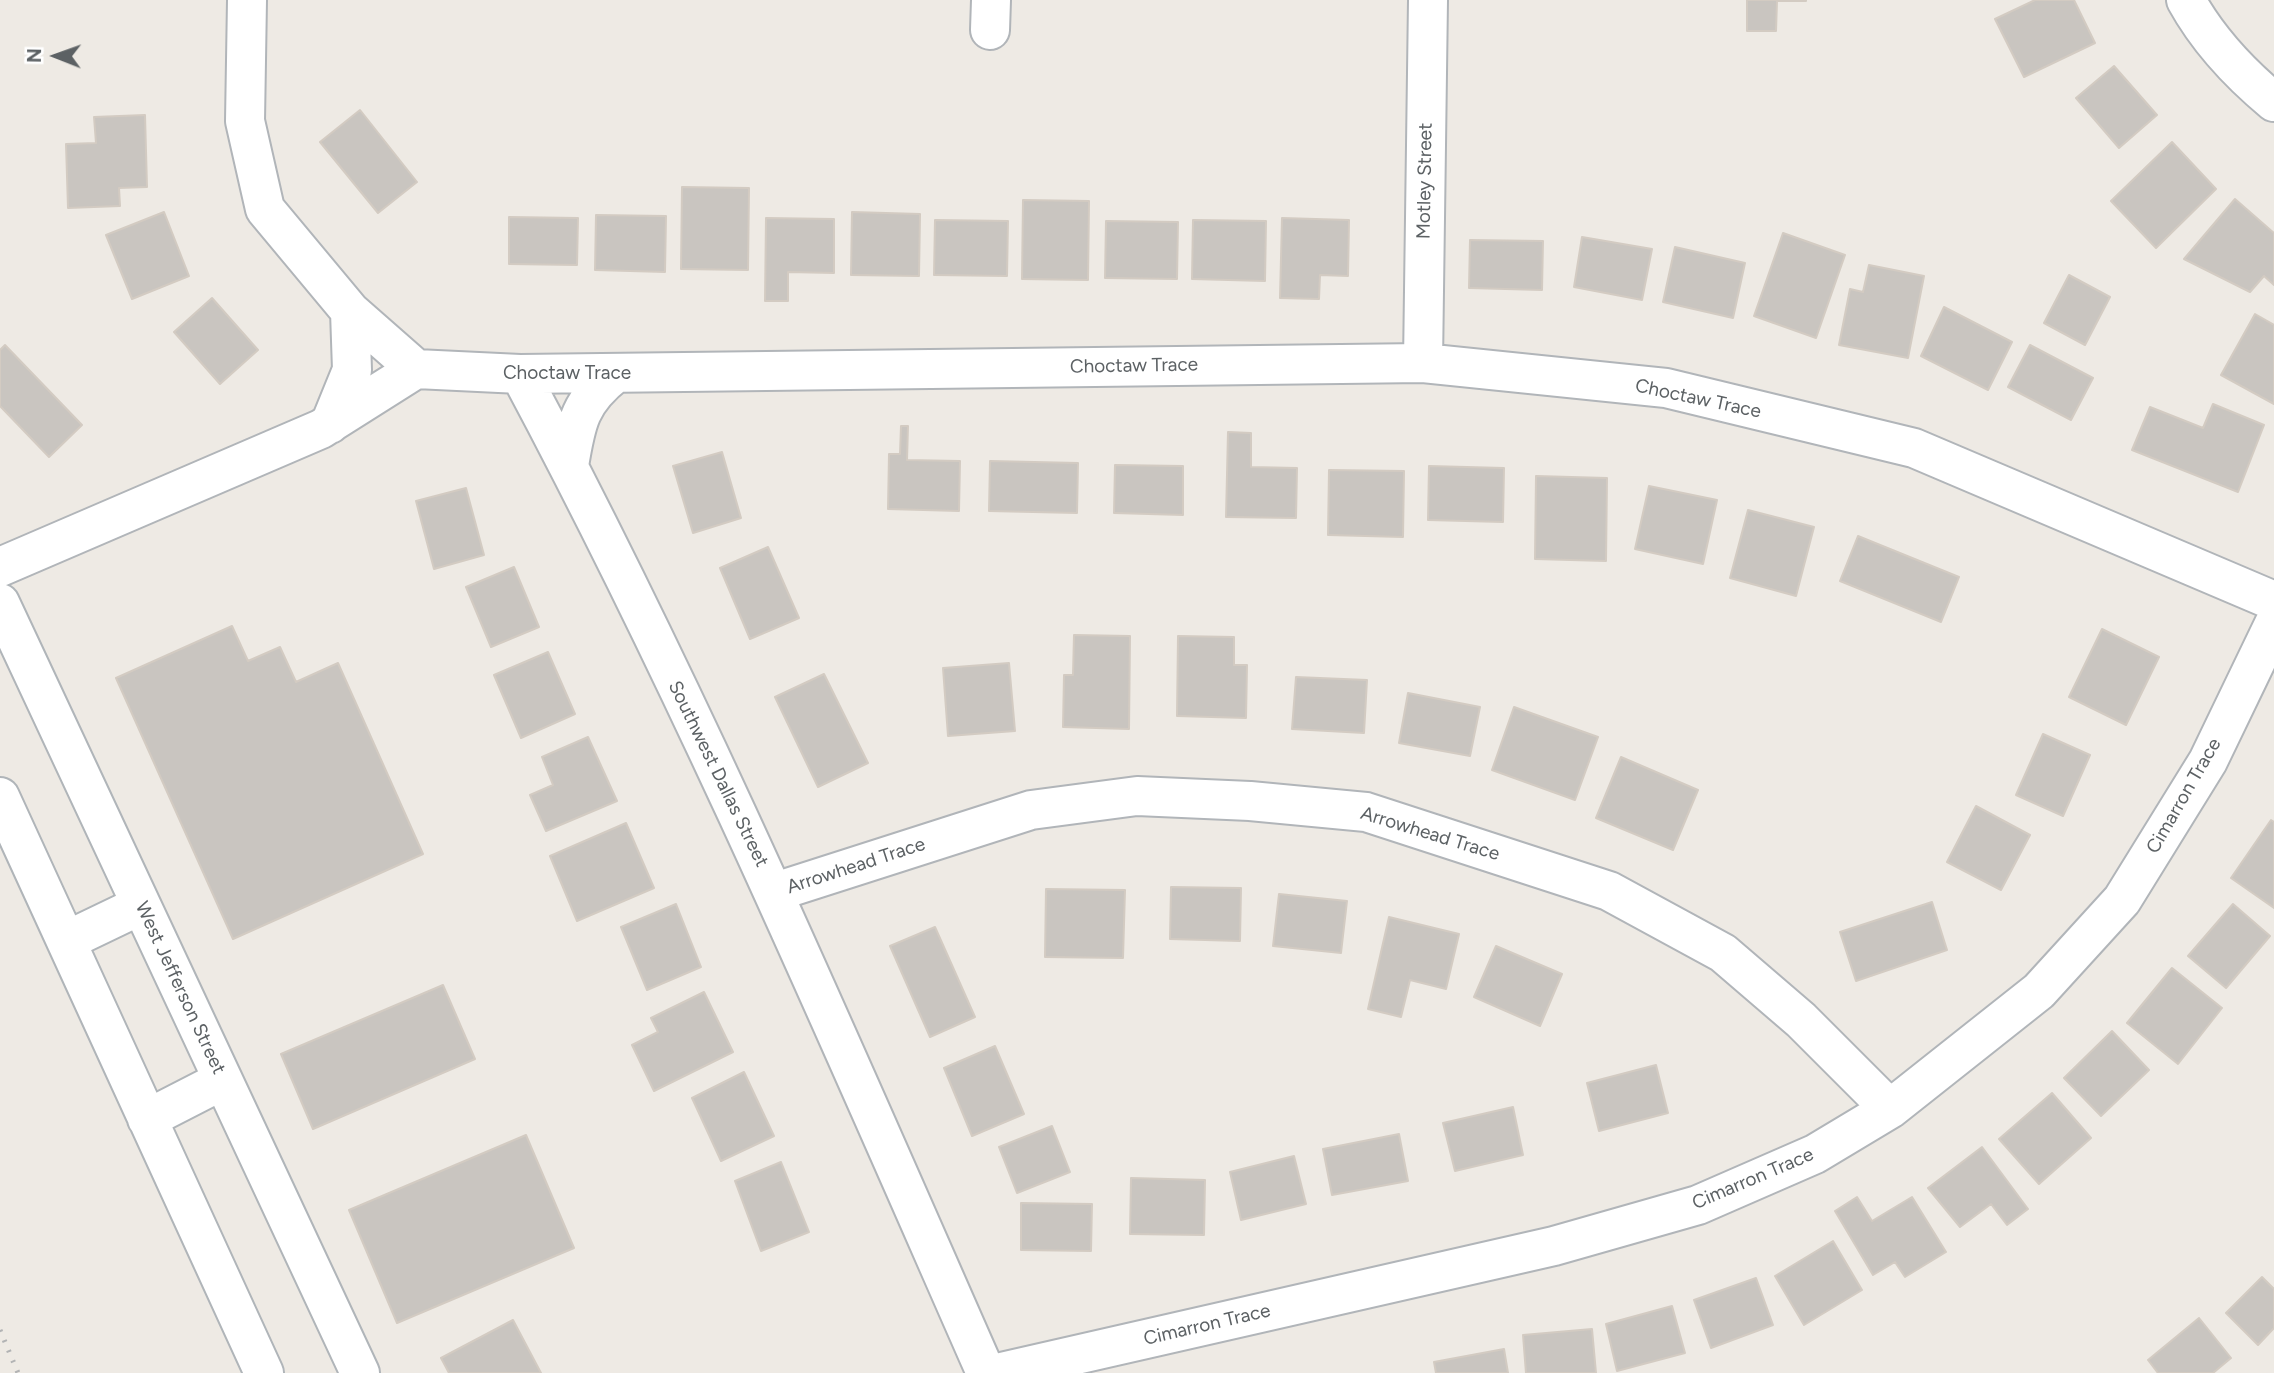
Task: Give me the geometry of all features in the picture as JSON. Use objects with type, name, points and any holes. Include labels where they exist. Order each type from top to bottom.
[{"type":"street","points":[[0,567],[330,424],[416,369],[349,311],[265,209],[245,121],[247,0]]},
{"type":"street","name":"Motley Street","points":[[1423,363],[1428,0]]},
{"type":"street","points":[[2186,0],[2203,30],[2252,84],[2274,102]]},
{"type":"street","points":[[330,424],[352,370],[349,311]]},
{"type":"street","name":"Choctaw Trace","points":[[416,369],[520,374],[1423,363],[1666,388],[1914,448],[2274,601]]},
{"type":"street","points":[[569,466],[574,434],[591,393],[616,373]]},
{"type":"street","name":"Southwest Dallas Street","points":[[520,374],[569,466],[775,892],[986,1373]]},
{"type":"street","name":"West Jefferson Street","points":[[0,603],[360,1373]]},
{"type":"street","name":"Cimarron Trace","points":[[997,1373],[1554,1246],[1698,1205],[1815,1154],[1889,1109],[2039,991],[2122,900],[2208,761],[2274,624]]},
{"type":"street","name":"Arrowhead Trace","points":[[775,892],[1031,810],[1137,796],[1250,801],[1366,812],[1609,891],[1723,953],[1801,1020],[1889,1109]]},
{"type":"street","points":[[0,797],[264,1373]]},
{"type":"street","points":[[66,941],[141,905]]},
{"type":"street","points":[[147,1119],[223,1080]]},
{"type":"building","points":[[1747,0],[1806,1],[1777,1],[1776,31],[1747,31]]},
{"type":"building","points":[[2035,0],[2074,0],[2095,43],[2024,77],[1995,19]]},
{"type":"building","points":[[2114,66],[2157,115],[2119,148],[2076,98]]},
{"type":"building","points":[[360,110],[417,182],[378,213],[320,142]]},
{"type":"building","points":[[145,115],[147,187],[119,188],[120,206],[68,208],[66,144],[96,143],[94,117]]},
{"type":"building","points":[[2172,142],[2216,189],[2156,248],[2111,201]]},
{"type":"building","points":[[682,187],[749,188],[748,270],[681,269]]},
{"type":"building","points":[[2235,199],[2274,233],[2274,285],[2264,276],[2250,292],[2184,259]]},
{"type":"building","points":[[1023,200],[1089,201],[1088,280],[1022,279]]},
{"type":"building","points":[[164,212],[189,276],[132,299],[106,235]]},
{"type":"building","points":[[852,212],[920,214],[919,276],[851,275]]},
{"type":"building","points":[[596,215],[666,216],[665,272],[595,270]]},
{"type":"building","points":[[509,217],[578,218],[577,265],[509,264]]},
{"type":"building","points":[[766,218],[834,219],[834,273],[788,272],[788,301],[765,301]]},
{"type":"building","points":[[1282,218],[1349,220],[1348,276],[1320,275],[1319,299],[1280,298]]},
{"type":"building","points":[[935,220],[1008,221],[1007,276],[934,275]]},
{"type":"building","points":[[1193,220],[1266,221],[1265,281],[1192,279]]},
{"type":"building","points":[[1106,221],[1178,222],[1177,279],[1105,278]]},
{"type":"building","points":[[1783,233],[1845,255],[1816,338],[1754,316]]},
{"type":"building","points":[[1582,237],[1652,249],[1642,300],[1574,287]]},
{"type":"building","points":[[1470,240],[1543,241],[1542,290],[1469,288]]},
{"type":"building","points":[[1675,247],[1745,263],[1733,318],[1663,302]]},
{"type":"building","points":[[1869,265],[1924,276],[1908,358],[1839,345],[1850,289],[1863,292]]},
{"type":"building","points":[[2069,275],[2110,297],[2085,345],[2044,323]]},
{"type":"building","points":[[212,298],[258,350],[220,384],[174,332]]},
{"type":"building","points":[[1944,307],[2012,342],[1988,390],[1921,356]]},
{"type":"building","points":[[2255,314],[2274,325],[2274,404],[2221,375]]},
{"type":"building","points":[[5,345],[82,425],[49,457],[0,406],[0,350]]},
{"type":"building","points":[[2030,345],[2093,378],[2071,420],[2008,387]]},
{"type":"building","points":[[2213,404],[2264,425],[2238,492],[2132,450],[2150,407],[2203,428]]},
{"type":"building","points":[[901,426],[908,426],[907,460],[960,461],[959,511],[888,509],[889,454],[900,454]]},
{"type":"building","points":[[1228,432],[1251,433],[1251,467],[1297,468],[1296,518],[1226,517]]},
{"type":"building","points":[[722,452],[741,518],[693,533],[673,466]]},
{"type":"building","points":[[990,461],[1078,463],[1077,513],[989,511]]},
{"type":"building","points":[[1115,465],[1183,466],[1183,515],[1114,513]]},
{"type":"building","points":[[1429,466],[1504,468],[1503,522],[1428,520]]},
{"type":"building","points":[[1329,470],[1404,471],[1403,537],[1328,535]]},
{"type":"building","points":[[1536,476],[1607,478],[1606,561],[1535,559]]},
{"type":"building","points":[[1649,486],[1717,500],[1703,564],[1635,549]]},
{"type":"building","points":[[466,488],[484,555],[434,569],[416,501]]},
{"type":"building","points":[[1748,510],[1814,527],[1796,596],[1730,578]]},
{"type":"building","points":[[1858,536],[1959,577],[1941,622],[1840,581]]},
{"type":"building","points":[[768,547],[799,618],[750,639],[720,568]]},
{"type":"building","points":[[514,567],[539,627],[491,647],[466,587]]},
{"type":"building","points":[[232,626],[248,661],[280,647],[296,682],[338,663],[423,854],[233,939],[116,678]]},
{"type":"building","points":[[2102,629],[2159,657],[2126,725],[2069,697]]},
{"type":"building","points":[[1074,635],[1130,636],[1129,729],[1063,727],[1064,675],[1073,675]]},
{"type":"building","points":[[1178,636],[1234,637],[1234,665],[1247,665],[1246,718],[1177,716]]},
{"type":"building","points":[[548,652],[575,714],[521,738],[494,675]]},
{"type":"building","points":[[1009,663],[1015,731],[948,736],[943,668]]},
{"type":"building","points":[[824,674],[868,763],[818,787],[775,697]]},
{"type":"building","points":[[1296,677],[1367,680],[1364,733],[1292,729]]},
{"type":"building","points":[[1408,693],[1480,707],[1470,756],[1399,743]]},
{"type":"building","points":[[1514,707],[1598,737],[1575,800],[1492,770]]},
{"type":"building","points":[[2043,734],[2090,755],[2063,816],[2016,795]]},
{"type":"building","points":[[588,737],[617,801],[546,831],[530,795],[553,785],[542,757]]},
{"type":"building","points":[[1621,757],[1698,790],[1673,850],[1596,818]]},
{"type":"building","points":[[1976,806],[2030,835],[2001,890],[1947,862]]},
{"type":"building","points":[[2271,820],[2274,822],[2274,908],[2231,878]]},
{"type":"building","points":[[626,823],[654,888],[577,921],[550,856]]},
{"type":"building","points":[[1171,887],[1241,888],[1240,941],[1170,939]]},
{"type":"building","points":[[1046,889],[1125,890],[1123,958],[1045,957]]},
{"type":"building","points":[[1279,894],[1347,901],[1341,953],[1273,946]]},
{"type":"building","points":[[1932,902],[1947,950],[1856,981],[1840,932]]},
{"type":"building","points":[[676,904],[701,967],[647,990],[621,927]]},
{"type":"building","points":[[2233,904],[2270,936],[2226,988],[2188,956]]},
{"type":"building","points":[[1389,917],[1459,934],[1446,989],[1410,980],[1401,1017],[1368,1009]]},
{"type":"building","points":[[935,927],[975,1017],[930,1037],[890,946]]},
{"type":"building","points":[[1496,946],[1562,974],[1540,1026],[1474,997]]},
{"type":"building","points":[[2172,968],[2222,1008],[2178,1064],[2127,1023]]},
{"type":"building","points":[[443,985],[475,1059],[313,1129],[281,1054]]},
{"type":"building","points":[[704,992],[733,1052],[654,1091],[632,1045],[658,1032],[651,1018]]},
{"type":"building","points":[[2112,1031],[2149,1070],[2101,1116],[2064,1078]]},
{"type":"building","points":[[995,1046],[1024,1114],[972,1136],[944,1068]]},
{"type":"building","points":[[1656,1065],[1668,1113],[1599,1131],[1587,1083]]},
{"type":"building","points":[[744,1072],[774,1136],[721,1161],[692,1098]]},
{"type":"building","points":[[2052,1093],[2091,1138],[2039,1184],[1999,1139]]},
{"type":"building","points":[[1513,1107],[1523,1155],[1455,1171],[1443,1123]]},
{"type":"building","points":[[1052,1126],[1070,1172],[1017,1193],[999,1147]]},
{"type":"building","points":[[1399,1134],[1408,1181],[1332,1195],[1323,1149]]},
{"type":"building","points":[[526,1135],[574,1248],[397,1323],[349,1210]]},
{"type":"building","points":[[1982,1147],[2028,1209],[2007,1225],[1991,1204],[1960,1227],[1928,1188]]},
{"type":"building","points":[[1294,1156],[1306,1204],[1241,1220],[1230,1172]]},
{"type":"building","points":[[781,1162],[809,1232],[761,1251],[735,1181]]},
{"type":"building","points":[[1131,1178],[1205,1180],[1204,1235],[1130,1234]]},
{"type":"building","points":[[1857,1197],[1872,1221],[1912,1197],[1946,1252],[1905,1277],[1895,1262],[1873,1275],[1835,1211]]},
{"type":"building","points":[[1021,1203],[1092,1204],[1091,1251],[1021,1250]]},
{"type":"building","points":[[1833,1241],[1862,1290],[1804,1325],[1775,1276]]},
{"type":"building","points":[[2262,1277],[2274,1289],[2274,1328],[2258,1345],[2226,1313]]},
{"type":"building","points":[[1756,1278],[1773,1325],[1711,1348],[1694,1300]]},
{"type":"building","points":[[1672,1306],[1685,1353],[1617,1371],[1606,1324]]},
{"type":"building","points":[[2199,1318],[2231,1358],[2213,1373],[2158,1373],[2148,1360]]},
{"type":"building","points":[[513,1320],[541,1373],[449,1373],[441,1358]]},
{"type":"building","points":[[1592,1329],[1596,1373],[1526,1373],[1523,1335]]},
{"type":"building","points":[[1504,1349],[1508,1373],[1436,1373],[1434,1362]]},
{"type":"railway","points":[[0,1330],[18,1373]]}]
